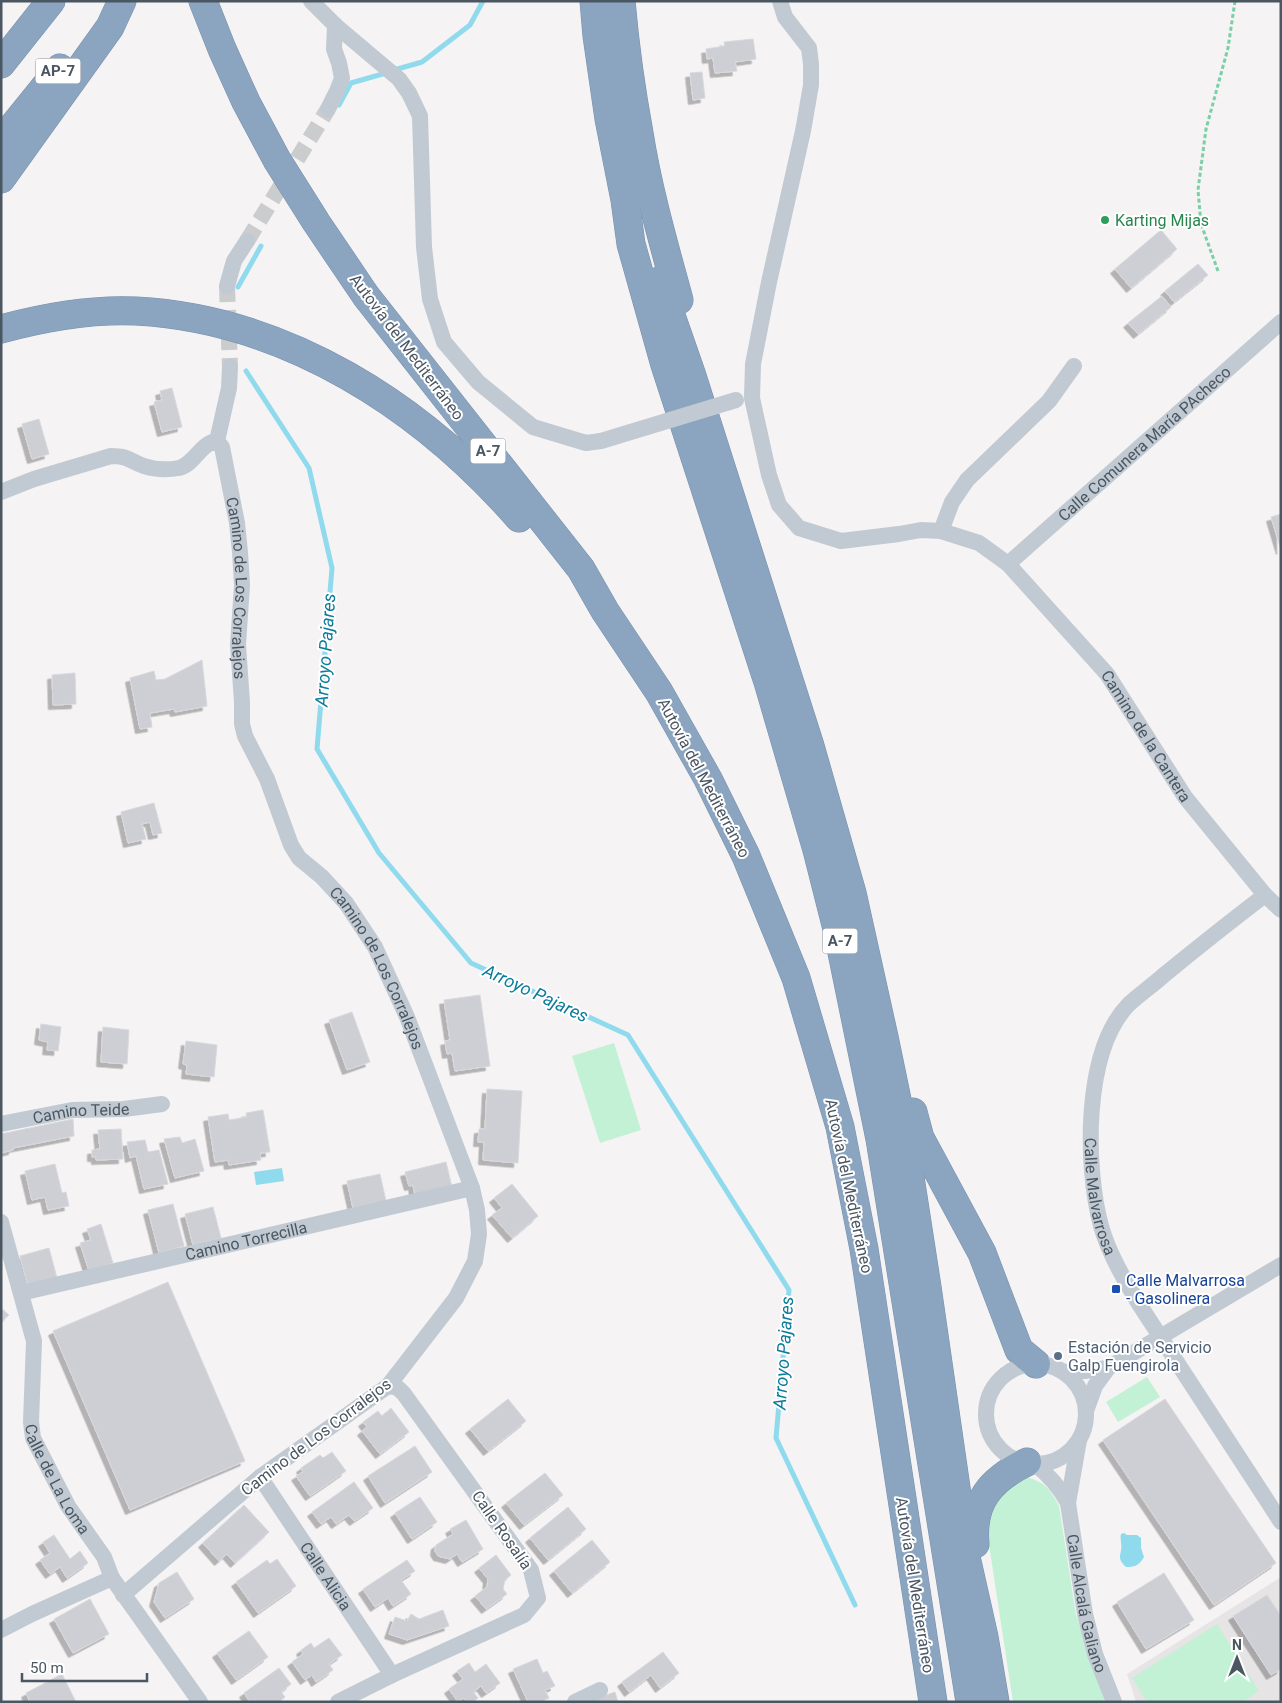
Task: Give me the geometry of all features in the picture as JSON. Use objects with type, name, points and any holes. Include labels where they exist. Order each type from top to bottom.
[{"type":"highway","name":"AP-7","points":[[1,64],[51,1]]},
{"type":"highway","name":"AP-7","points":[[1,141],[114,1]]},
{"type":"highway","points":[[1,179],[110,27],[122,1]]},
{"type":"highway","name":"Autovía del Mediterráneo","points":[[203,1],[246,102],[277,160],[366,296],[581,569],[605,611],[659,692],[708,779],[746,856],[796,978],[840,1127],[864,1249],[933,1702]]},
{"type":"highway","name":"Autovía del Mediterráneo","points":[[594,1],[609,119],[625,200],[631,244],[665,366],[768,682],[815,841],[838,933],[880,1139],[970,1702]]},
{"type":"highway","points":[[621,1],[627,61],[639,135],[653,201],[686,328],[691,373]]},
{"type":"highway","points":[[625,200],[644,240],[691,373],[810,746],[852,893],[901,1119],[966,1557],[984,1637],[995,1702]]},
{"type":"highway","points":[[1,329],[34,320],[86,313],[135,311],[181,316],[224,325],[270,338],[319,360],[367,387],[411,416],[448,447],[494,490],[570,577],[605,611]]},
{"type":"highway","points":[[884,1037],[902,1071],[920,1138],[982,1253],[1019,1350],[1036,1364]]},
{"type":"highway","points":[[984,1637],[974,1532],[977,1508],[990,1487],[1008,1471],[1030,1463]]},
{"type":"street","points":[[311,1],[335,26],[400,79],[420,116],[424,247],[430,299],[444,342],[478,382],[533,427],[586,442],[601,441],[744,399]]},
{"type":"street","name":"Camino de la Cantera","points":[[780,1],[785,17],[808,48],[811,64],[811,85],[744,399],[779,505],[799,528],[842,541],[921,530],[941,531],[978,543],[1008,564],[1107,674],[1185,797],[1265,895],[1281,910]]},
{"type":"street","points":[[328,109],[342,78],[334,49],[335,26]]},
{"type":"street","points":[[227,286],[234,261],[247,241]]},
{"type":"street","name":"Calle Comunera María PAcheco","points":[[1008,564],[1281,322]]},
{"type":"street","points":[[941,531],[952,502],[967,480],[1049,400],[1074,366]]},
{"type":"street","points":[[1,492],[34,479],[111,456],[127,457],[142,466],[155,469],[168,470],[182,467],[191,461],[209,442],[217,441],[229,388],[230,367]]},
{"type":"street","name":"Camino de Los Corralejos","points":[[123,1595],[260,1477],[388,1386],[456,1298],[475,1261],[479,1234],[478,1210],[472,1188],[407,1017],[375,947],[346,903],[322,877],[300,858],[291,845],[267,779],[245,736],[242,724],[238,645],[242,585],[240,552],[237,523],[224,453],[217,441]]},
{"type":"street","name":"Calle Malvarrosa","points":[[1265,895],[1129,1005],[1112,1028],[1103,1048],[1090,1125],[1093,1181],[1102,1226],[1118,1267],[1160,1338],[1281,1522]]},
{"type":"street","name":"Camino Teide","points":[[1,1124],[72,1110],[124,1109],[162,1104]]},
{"type":"street","name":"Camino Torrecilla","points":[[21,1293],[472,1188]]},
{"type":"street","name":"Calle de La Loma","points":[[1,1222],[34,1341],[31,1422],[33,1438],[68,1506],[104,1557],[112,1578],[200,1702]]},
{"type":"street","points":[[1063,1372],[1108,1368],[1281,1265]]},
{"type":"street","points":[[1036,1364],[1054,1367],[1063,1372],[1080,1388],[1084,1400],[1086,1411],[1085,1426],[1078,1440],[1070,1450],[1059,1458],[1047,1462],[1030,1463],[1016,1460],[1007,1454],[993,1439],[987,1422],[987,1405],[993,1388],[1003,1376],[1018,1367],[1036,1364]]},
{"type":"street","points":[[1086,1411],[1095,1386],[1108,1368]]},
{"type":"street","name":"Calle Rosalía","points":[[338,1702],[392,1675],[524,1615],[538,1598],[531,1570],[404,1394],[398,1388],[388,1386]]},
{"type":"street","name":"Calle Alcalá Galiano","points":[[1078,1440],[1068,1503],[1084,1614],[1095,1654],[1114,1702]]},
{"type":"street","name":"Calle Alcalá Galiano","points":[[1030,1463],[1048,1474],[1058,1485],[1068,1503]]},
{"type":"street","name":"Calle Alicia","points":[[260,1477],[392,1675]]},
{"type":"street","points":[[1,1630],[112,1578]]},
{"type":"street","points":[[575,1702],[600,1690]]},
{"type":"path","points":[[1218,271],[1201,224],[1198,190],[1206,129],[1228,48],[1235,1]]},
{"type":"shaded area","points":[[1281,1577],[1281,1702],[1136,1702],[1127,1674]]},
{"type":"green space","points":[[614,1043],[641,1130],[600,1143],[572,1056]]},
{"type":"green space","points":[[1147,1377],[1160,1397],[1118,1422],[1106,1402]]},
{"type":"green space","points":[[1027,1477],[1047,1487],[1059,1506],[1076,1615],[1105,1702],[1013,1702],[988,1538],[988,1520],[1002,1489]]},
{"type":"green space","points":[[1217,1624],[1259,1691],[1243,1702],[1147,1702],[1132,1678]]},
{"type":"water","points":[[282,1168],[284,1181],[256,1185],[254,1172]]},
{"type":"water","points":[[1121,1534],[1127,1535],[1137,1535],[1141,1538],[1141,1548],[1144,1557],[1135,1566],[1126,1567],[1120,1558]]},
{"type":"building","points":[[753,39],[756,59],[735,62],[737,71],[715,73],[713,58],[707,59],[706,49],[725,46],[724,42]]},
{"type":"building","points":[[702,72],[705,98],[693,100],[690,73]]},
{"type":"building","points":[[1161,230],[1177,249],[1131,288],[1115,269]]},
{"type":"building","points":[[1198,264],[1208,275],[1174,302],[1165,291]]},
{"type":"building","points":[[1162,296],[1171,307],[1138,334],[1128,323]]},
{"type":"building","points":[[172,388],[182,427],[162,432],[154,402],[162,400],[160,391]]},
{"type":"building","points":[[39,419],[49,454],[32,459],[22,424]]},
{"type":"building","points":[[1281,514],[1281,550],[1271,517]]},
{"type":"building","points":[[202,660],[207,706],[175,712],[174,709],[150,713],[152,727],[140,729],[130,678],[154,671],[156,680],[165,679]]},
{"type":"building","points":[[75,673],[76,704],[53,705],[52,675]]},
{"type":"building","points":[[154,803],[162,833],[153,835],[150,822],[142,824],[146,839],[128,843],[121,812]]},
{"type":"building","points":[[480,995],[490,1066],[455,1071],[452,1053],[447,1054],[445,1041],[450,1040],[444,1000]]},
{"type":"building","points":[[352,1012],[370,1062],[347,1070],[329,1020]]},
{"type":"building","points":[[41,1024],[61,1027],[58,1051],[47,1050],[48,1042],[39,1040]]},
{"type":"building","points":[[103,1027],[129,1030],[127,1064],[101,1062]]},
{"type":"building","points":[[186,1041],[217,1045],[214,1077],[186,1074],[187,1065],[183,1064]]},
{"type":"building","points":[[487,1089],[522,1091],[518,1163],[483,1160],[484,1142],[478,1142],[479,1129],[485,1129]]},
{"type":"building","points":[[263,1110],[270,1152],[260,1153],[261,1160],[229,1165],[228,1160],[215,1162],[208,1117],[228,1114],[229,1120],[247,1117],[246,1113]]},
{"type":"building","points":[[73,1119],[74,1136],[13,1148],[13,1150],[1,1153],[1,1134]]},
{"type":"building","points":[[121,1129],[123,1159],[96,1160],[96,1157],[92,1157],[92,1150],[100,1149],[98,1130]]},
{"type":"building","points":[[180,1137],[182,1143],[195,1139],[204,1171],[175,1178],[164,1139]]},
{"type":"building","points":[[145,1140],[148,1152],[159,1150],[168,1184],[144,1189],[136,1156],[130,1158],[127,1142]]},
{"type":"building","points":[[446,1162],[452,1187],[415,1196],[413,1185],[409,1186],[405,1172]]},
{"type":"building","points":[[55,1164],[62,1193],[66,1192],[69,1206],[48,1210],[45,1197],[32,1200],[25,1171]]},
{"type":"building","points":[[380,1174],[386,1201],[353,1208],[347,1181]]},
{"type":"building","points":[[512,1184],[538,1216],[512,1238],[492,1215],[502,1208],[494,1198]]},
{"type":"building","points":[[173,1204],[184,1246],[159,1253],[148,1210]]},
{"type":"building","points":[[213,1207],[221,1238],[193,1245],[185,1214]]},
{"type":"building","points":[[101,1224],[113,1263],[89,1271],[80,1243],[91,1240],[87,1229]]},
{"type":"building","points":[[49,1248],[57,1278],[28,1286],[20,1256]]},
{"type":"building","points":[[168,1282],[245,1461],[130,1510],[53,1331]]},
{"type":"building","points":[[1,1308],[9,1315],[1,1322]]},
{"type":"building","points":[[508,1399],[526,1421],[488,1451],[470,1429]]},
{"type":"building","points":[[1165,1399],[1276,1563],[1214,1605],[1103,1440]]},
{"type":"building","points":[[391,1408],[409,1432],[380,1454],[362,1431],[367,1427],[363,1422],[378,1411],[382,1416]]},
{"type":"building","points":[[415,1446],[432,1472],[385,1503],[368,1476]]},
{"type":"building","points":[[332,1452],[346,1471],[310,1496],[296,1476],[303,1472],[301,1468],[320,1455],[323,1458]]},
{"type":"building","points":[[545,1473],[563,1495],[524,1525],[506,1503]]},
{"type":"building","points":[[354,1482],[373,1508],[354,1521],[349,1515],[336,1524],[331,1517],[321,1524],[312,1512]]},
{"type":"building","points":[[420,1497],[437,1522],[412,1539],[395,1513]]},
{"type":"building","points":[[244,1505],[269,1532],[235,1563],[227,1554],[219,1561],[203,1543]]},
{"type":"building","points":[[568,1507],[586,1529],[548,1560],[530,1538]]},
{"type":"building","points":[[466,1520],[483,1549],[462,1562],[457,1554],[450,1559],[438,1556],[435,1551],[436,1545],[453,1534],[450,1529]]},
{"type":"building","points":[[54,1535],[70,1559],[80,1551],[88,1563],[67,1578],[60,1567],[50,1574],[40,1560],[50,1553],[43,1542]]},
{"type":"building","points":[[592,1540],[610,1562],[572,1593],[554,1571]]},
{"type":"building","points":[[496,1555],[511,1575],[505,1580],[503,1589],[507,1594],[486,1609],[475,1596],[487,1587],[488,1579],[479,1568]]},
{"type":"building","points":[[277,1559],[296,1586],[258,1613],[236,1582],[267,1560],[270,1564]]},
{"type":"building","points":[[407,1560],[415,1571],[401,1580],[411,1594],[393,1606],[388,1598],[375,1607],[363,1589]]},
{"type":"building","points":[[177,1572],[194,1599],[165,1618],[154,1602],[159,1583]]},
{"type":"building","points":[[1164,1573],[1194,1620],[1146,1649],[1117,1602]]},
{"type":"building","points":[[1267,1595],[1281,1616],[1281,1669],[1271,1675],[1233,1616]]},
{"type":"building","points":[[90,1599],[109,1634],[73,1653],[54,1619]]},
{"type":"building","points":[[443,1610],[449,1626],[407,1640],[389,1634],[395,1617],[407,1621],[411,1614],[419,1619]]},
{"type":"building","points":[[249,1631],[268,1657],[236,1680],[217,1653]]},
{"type":"building","points":[[329,1638],[342,1655],[329,1664],[333,1670],[316,1682],[312,1675],[305,1680],[292,1662],[303,1654],[301,1650],[311,1643],[314,1648]]},
{"type":"building","points":[[663,1652],[679,1673],[660,1688],[651,1675],[629,1692],[622,1682]]},
{"type":"building","points":[[537,1659],[543,1673],[547,1671],[555,1686],[545,1690],[549,1698],[540,1702],[528,1702],[513,1669]]},
{"type":"building","points":[[469,1663],[475,1672],[486,1664],[500,1683],[486,1693],[481,1686],[473,1692],[478,1698],[473,1702],[467,1702],[464,1698],[458,1702],[449,1689],[463,1679],[457,1671]]},
{"type":"building","points":[[279,1668],[291,1684],[281,1692],[285,1697],[279,1702],[256,1702],[255,1700],[250,1702],[244,1693]]},
{"type":"building","points":[[62,1674],[76,1702],[30,1702],[26,1693]]},
{"type":"building","points":[[615,1692],[618,1702],[586,1702]]},
{"type":"waterway","points":[[394,70],[422,62],[470,25],[483,1]]},
{"type":"waterway","points":[[339,105],[351,83],[386,73]]},
{"type":"waterway","name":"Arroyo Pajares","points":[[238,287],[261,246]]},
{"type":"waterway","name":"Arroyo Pajares","points":[[246,371],[309,468],[332,568],[317,749],[379,853],[471,963],[628,1035],[789,1290],[776,1438],[855,1605]]},
{"type":"tunnel","points":[[247,241],[328,109]]},
{"type":"tunnel","points":[[227,286],[230,367]]},
{"type":"place","name":"Karting Mijas","points":[[1105,220]]},
{"type":"place","name":"Calle Malvarrosa - Gasolinera","points":[[1116,1289]]},
{"type":"place","name":"Estación de Servicio Galp Fuengirola","points":[[1058,1356]]}]
